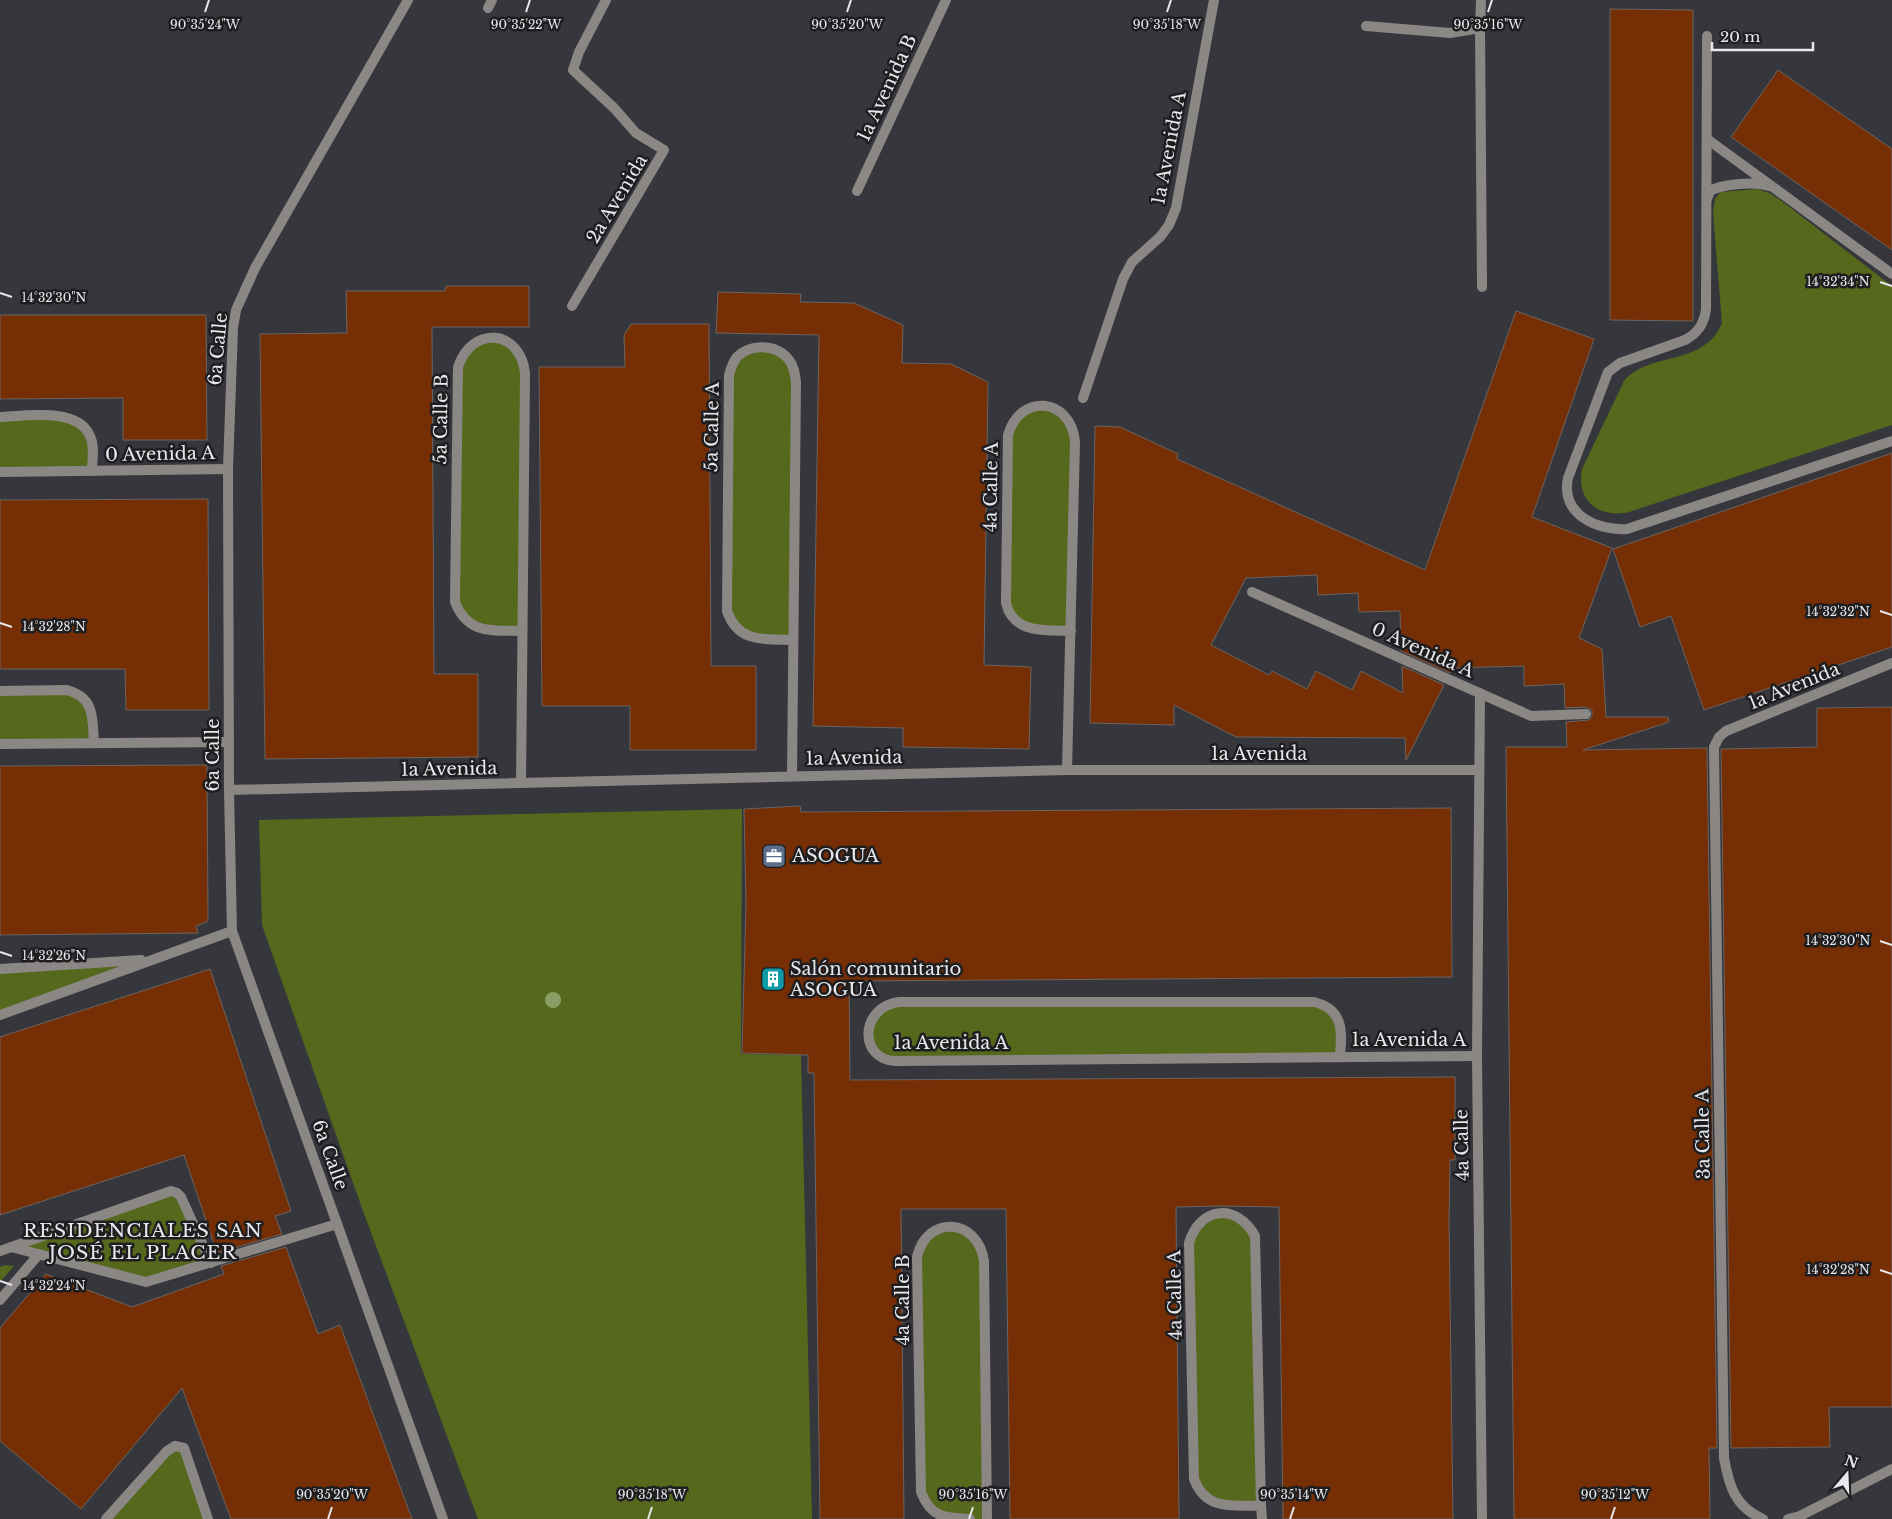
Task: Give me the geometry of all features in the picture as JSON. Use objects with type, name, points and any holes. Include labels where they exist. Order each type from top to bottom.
[{"type":"street","name":"6a Calle","points":[[408,0],[255,268],[236,310],[232,328],[228,469],[229,790],[232,931],[443,1519]]},
{"type":"street","name":"2a Avenida","points":[[572,306],[664,150],[636,133],[614,108],[573,70],[579,52],[606,0]]},
{"type":"street","name":"1a Avenida B","points":[[857,190],[946,0]]},
{"type":"street","name":"1a Avenida A","points":[[1083,398],[1123,278],[1132,262],[1160,237],[1169,225],[1176,208],[1214,0]]},
{"type":"street","points":[[1481,0],[1482,287]]},
{"type":"street","points":[[1366,26],[1450,33],[1480,28]]},
{"type":"street","points":[[1707,36],[1706,309],[1704,320],[1695,334],[1685,340],[1620,363],[1608,372],[1568,478],[1567,495],[1574,511],[1582,518],[1598,526],[1615,529],[1633,528],[1892,442]]},
{"type":"street","points":[[1707,139],[1892,274]]},
{"type":"street","points":[[1707,200],[1710,191],[1720,187],[1757,183],[1775,190]]},
{"type":"street","name":"5a Calle B","points":[[521,631],[484,630],[474,627],[459,612],[456,602],[458,366],[461,356],[467,348],[476,341],[487,338],[499,339],[510,343],[524,361],[521,783]]},
{"type":"street","name":"5a Calle A","points":[[792,640],[756,638],[746,635],[730,621],[727,611],[729,375],[738,357],[747,350],[758,347],[770,347],[781,352],[790,360],[795,370],[792,776]]},
{"type":"street","name":"4a Calle A","points":[[1067,770],[1071,630],[1075,451],[1074,430],[1069,419],[1060,411],[1050,407],[1038,406],[1027,409],[1018,416],[1011,424],[1008,435],[1006,603],[1012,617],[1024,627],[1034,630],[1071,630]]},
{"type":"street","name":"0 Avenida A","points":[[0,417],[63,416],[73,419],[85,427],[90,436],[93,450],[92,471]]},
{"type":"street","name":"0 Avenida A","points":[[0,472],[228,469]]},
{"type":"street","name":"0 Avenida A","points":[[1252,592],[1531,716],[1586,714]]},
{"type":"street","name":"1a Avenida","points":[[1714,746],[1719,737],[1726,731],[1892,663]]},
{"type":"street","points":[[0,690],[67,690],[76,693],[84,698],[90,706],[94,743]]},
{"type":"street","name":"4a Calle","points":[[1480,693],[1477,1056],[1482,1519]]},
{"type":"street","points":[[0,744],[229,742]]},
{"type":"street","name":"3a Calle A","points":[[1714,746],[1724,1458],[1728,1477],[1741,1504],[1752,1514],[1763,1519]]},
{"type":"street","name":"1a Avenida","points":[[229,790],[1067,770],[1479,770]]},
{"type":"street","points":[[0,1015],[232,931]]},
{"type":"street","points":[[0,969],[154,959]]},
{"type":"street","name":"1a Avenida A","points":[[1340,1056],[1342,1035],[1338,1020],[1329,1009],[1314,1002],[899,1002],[890,1003],[880,1008],[871,1020],[869,1031],[874,1051],[883,1058],[895,1061],[1477,1056]]},
{"type":"street","points":[[0,1251],[171,1191],[181,1197],[211,1263]]},
{"type":"street","name":"4a Calle A","points":[[1261,1506],[1224,1505],[1213,1502],[1198,1488],[1194,1479],[1190,1243],[1192,1232],[1198,1224],[1207,1217],[1219,1213],[1241,1218],[1250,1226],[1255,1236],[1262,1519]]},
{"type":"street","points":[[11,1247],[146,1282],[337,1224]]},
{"type":"street","name":"4a Calle B","points":[[970,1519],[951,1519],[940,1516],[928,1506],[921,1492],[917,1257],[919,1246],[925,1238],[934,1231],[946,1227],[957,1227],[968,1232],[976,1239],[982,1250],[984,1262],[987,1519]]},
{"type":"street","points":[[0,1300],[39,1254]]},
{"type":"street","points":[[106,1519],[167,1451],[175,1446],[184,1448],[208,1519]]},
{"type":"street","points":[[1788,1519],[1800,1516],[1892,1469]]},
{"type":"green space","points":[[1758,189],[1779,199],[1892,286],[1892,425],[1629,512],[1608,513],[1599,510],[1586,498],[1582,490],[1582,469],[1624,381],[1647,365],[1690,353],[1714,337],[1722,323],[1713,213],[1715,199],[1721,192]]},
{"type":"green space","points":[[499,339],[523,361],[521,631],[484,629],[459,612],[458,377],[467,348]]},
{"type":"green space","points":[[770,347],[795,371],[792,640],[737,629],[726,601],[729,386],[738,357]]},
{"type":"green space","points":[[1049,407],[1074,430],[1071,631],[1034,630],[1007,608],[1011,424],[1017,416]]},
{"type":"green space","points":[[59,416],[85,427],[92,471],[0,472],[0,417]]},
{"type":"green space","points":[[67,690],[84,699],[94,743],[0,744],[0,691]]},
{"type":"green space","points":[[742,809],[741,1054],[801,1055],[812,1519],[478,1519],[363,1211],[262,925],[259,820]]},
{"type":"green space","points":[[154,959],[0,1015],[0,969]]},
{"type":"green space","points":[[1310,1002],[1336,1016],[1340,1056],[888,1060],[870,1041],[874,1016],[890,1003]]},
{"type":"green space","points":[[177,1193],[211,1263],[146,1282],[11,1247]]},
{"type":"green space","points":[[1219,1213],[1250,1226],[1261,1506],[1224,1505],[1198,1488],[1192,1233]]},
{"type":"green space","points":[[957,1227],[982,1250],[987,1519],[951,1519],[925,1502],[919,1246],[925,1238]]},
{"type":"green space","points":[[5,1265],[14,1266],[0,1282],[0,1267]]},
{"type":"green space","points":[[184,1448],[208,1519],[106,1519],[167,1451]]},
{"type":"building","points":[[1610,9],[1693,10],[1693,321],[1610,320]]},
{"type":"building","points":[[1778,70],[1892,149],[1892,250],[1731,137]]},
{"type":"building","points":[[446,286],[529,286],[529,327],[432,327],[434,674],[478,674],[478,757],[265,759],[260,334],[347,333],[346,291],[445,291]]},
{"type":"building","points":[[718,292],[801,294],[800,302],[854,303],[903,325],[902,363],[951,364],[988,382],[984,665],[1031,667],[1029,749],[903,747],[903,728],[813,726],[819,335],[716,333]]},
{"type":"building","points":[[1516,311],[1594,339],[1532,517],[1612,548],[1579,638],[1602,649],[1606,717],[1668,717],[1669,722],[1583,750],[1707,748],[1717,1448],[1709,1448],[1710,1519],[1514,1519],[1506,747],[1567,747],[1566,722],[1589,720],[1592,717],[1592,710],[1586,707],[1565,708],[1564,684],[1524,686],[1524,666],[1452,668],[1450,673],[1401,651],[1400,611],[1359,612],[1358,593],[1318,595],[1317,575],[1246,578],[1211,645],[1269,675],[1272,671],[1307,689],[1316,671],[1352,690],[1361,671],[1403,693],[1402,666],[1444,685],[1406,760],[1405,738],[1236,737],[1174,705],[1174,725],[1090,723],[1095,426],[1120,427],[1178,454],[1177,459],[1425,570]]},
{"type":"building","points":[[0,315],[206,315],[207,440],[123,440],[123,398],[0,399]]},
{"type":"building","points":[[631,324],[709,324],[711,666],[756,666],[756,750],[630,750],[630,706],[542,706],[539,367],[625,367],[624,335]]},
{"type":"building","points":[[1892,453],[1892,647],[1704,710],[1671,616],[1640,627],[1613,549]]},
{"type":"building","points":[[208,499],[209,710],[126,710],[125,669],[0,669],[0,500]]},
{"type":"building","points":[[1892,707],[1892,1407],[1829,1407],[1830,1447],[1731,1448],[1721,749],[1817,747],[1817,708]]},
{"type":"building","points":[[207,765],[208,921],[196,926],[198,933],[0,935],[0,766]]},
{"type":"building","points":[[800,806],[801,812],[1451,808],[1452,977],[849,981],[850,1080],[1455,1077],[1455,1160],[1450,1160],[1449,1220],[1453,1519],[1283,1519],[1279,1207],[1220,1206],[1176,1207],[1179,1519],[1010,1519],[1006,1209],[901,1209],[904,1519],[820,1519],[814,1073],[808,1073],[808,1055],[742,1053],[746,903],[744,809]]},
{"type":"building","points":[[210,969],[291,1211],[275,1216],[282,1234],[217,1253],[184,1155],[0,1215],[0,1037]]},
{"type":"building","points":[[286,1247],[318,1334],[340,1325],[412,1519],[231,1519],[182,1388],[81,1509],[0,1441],[0,1328],[46,1274],[132,1307],[224,1274],[221,1266]]},
{"type":"place","name":"ASOGUA","points":[[774,856]]},
{"type":"place","name":"Salón comunitario ASOGUA","points":[[773,979]]},
{"type":"district","name":"RESIDENCIALES SAN JOSÉ EL PLACER","points":[[143,1241]]}]
